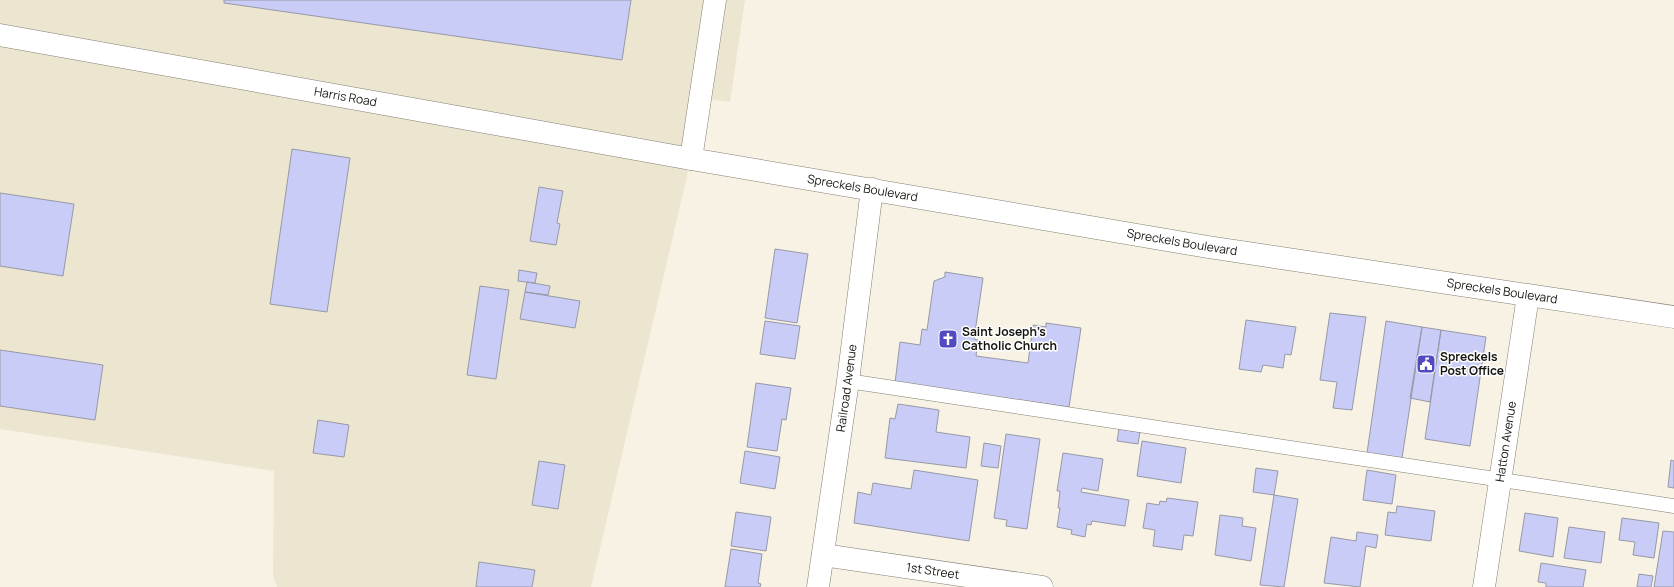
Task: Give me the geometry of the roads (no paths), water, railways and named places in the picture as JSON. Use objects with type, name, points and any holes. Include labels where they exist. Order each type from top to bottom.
[{"type":"street","points":[[691,159],[715,0]]},
{"type":"street","name":"Harris Road","points":[[0,35],[691,159]]},
{"type":"street","name":"Spreckels Boulevard","points":[[691,159],[1208,247],[1674,317]]},
{"type":"street","name":"Railroad Avenue","points":[[818,587],[848,381],[872,190]]},
{"type":"street","name":"Hatton Avenue","points":[[1484,587],[1528,296]]},
{"type":"street","name":"1st Street","points":[[823,555],[1042,587]]},
{"type":"lane","points":[[848,381],[1500,481],[1674,506]]},
{"type":"place","name":"Saint Joseph’s Catholic Church","points":[[948,339]]},
{"type":"place","name":"Spreckels Post Office","points":[[1426,364]]}]
